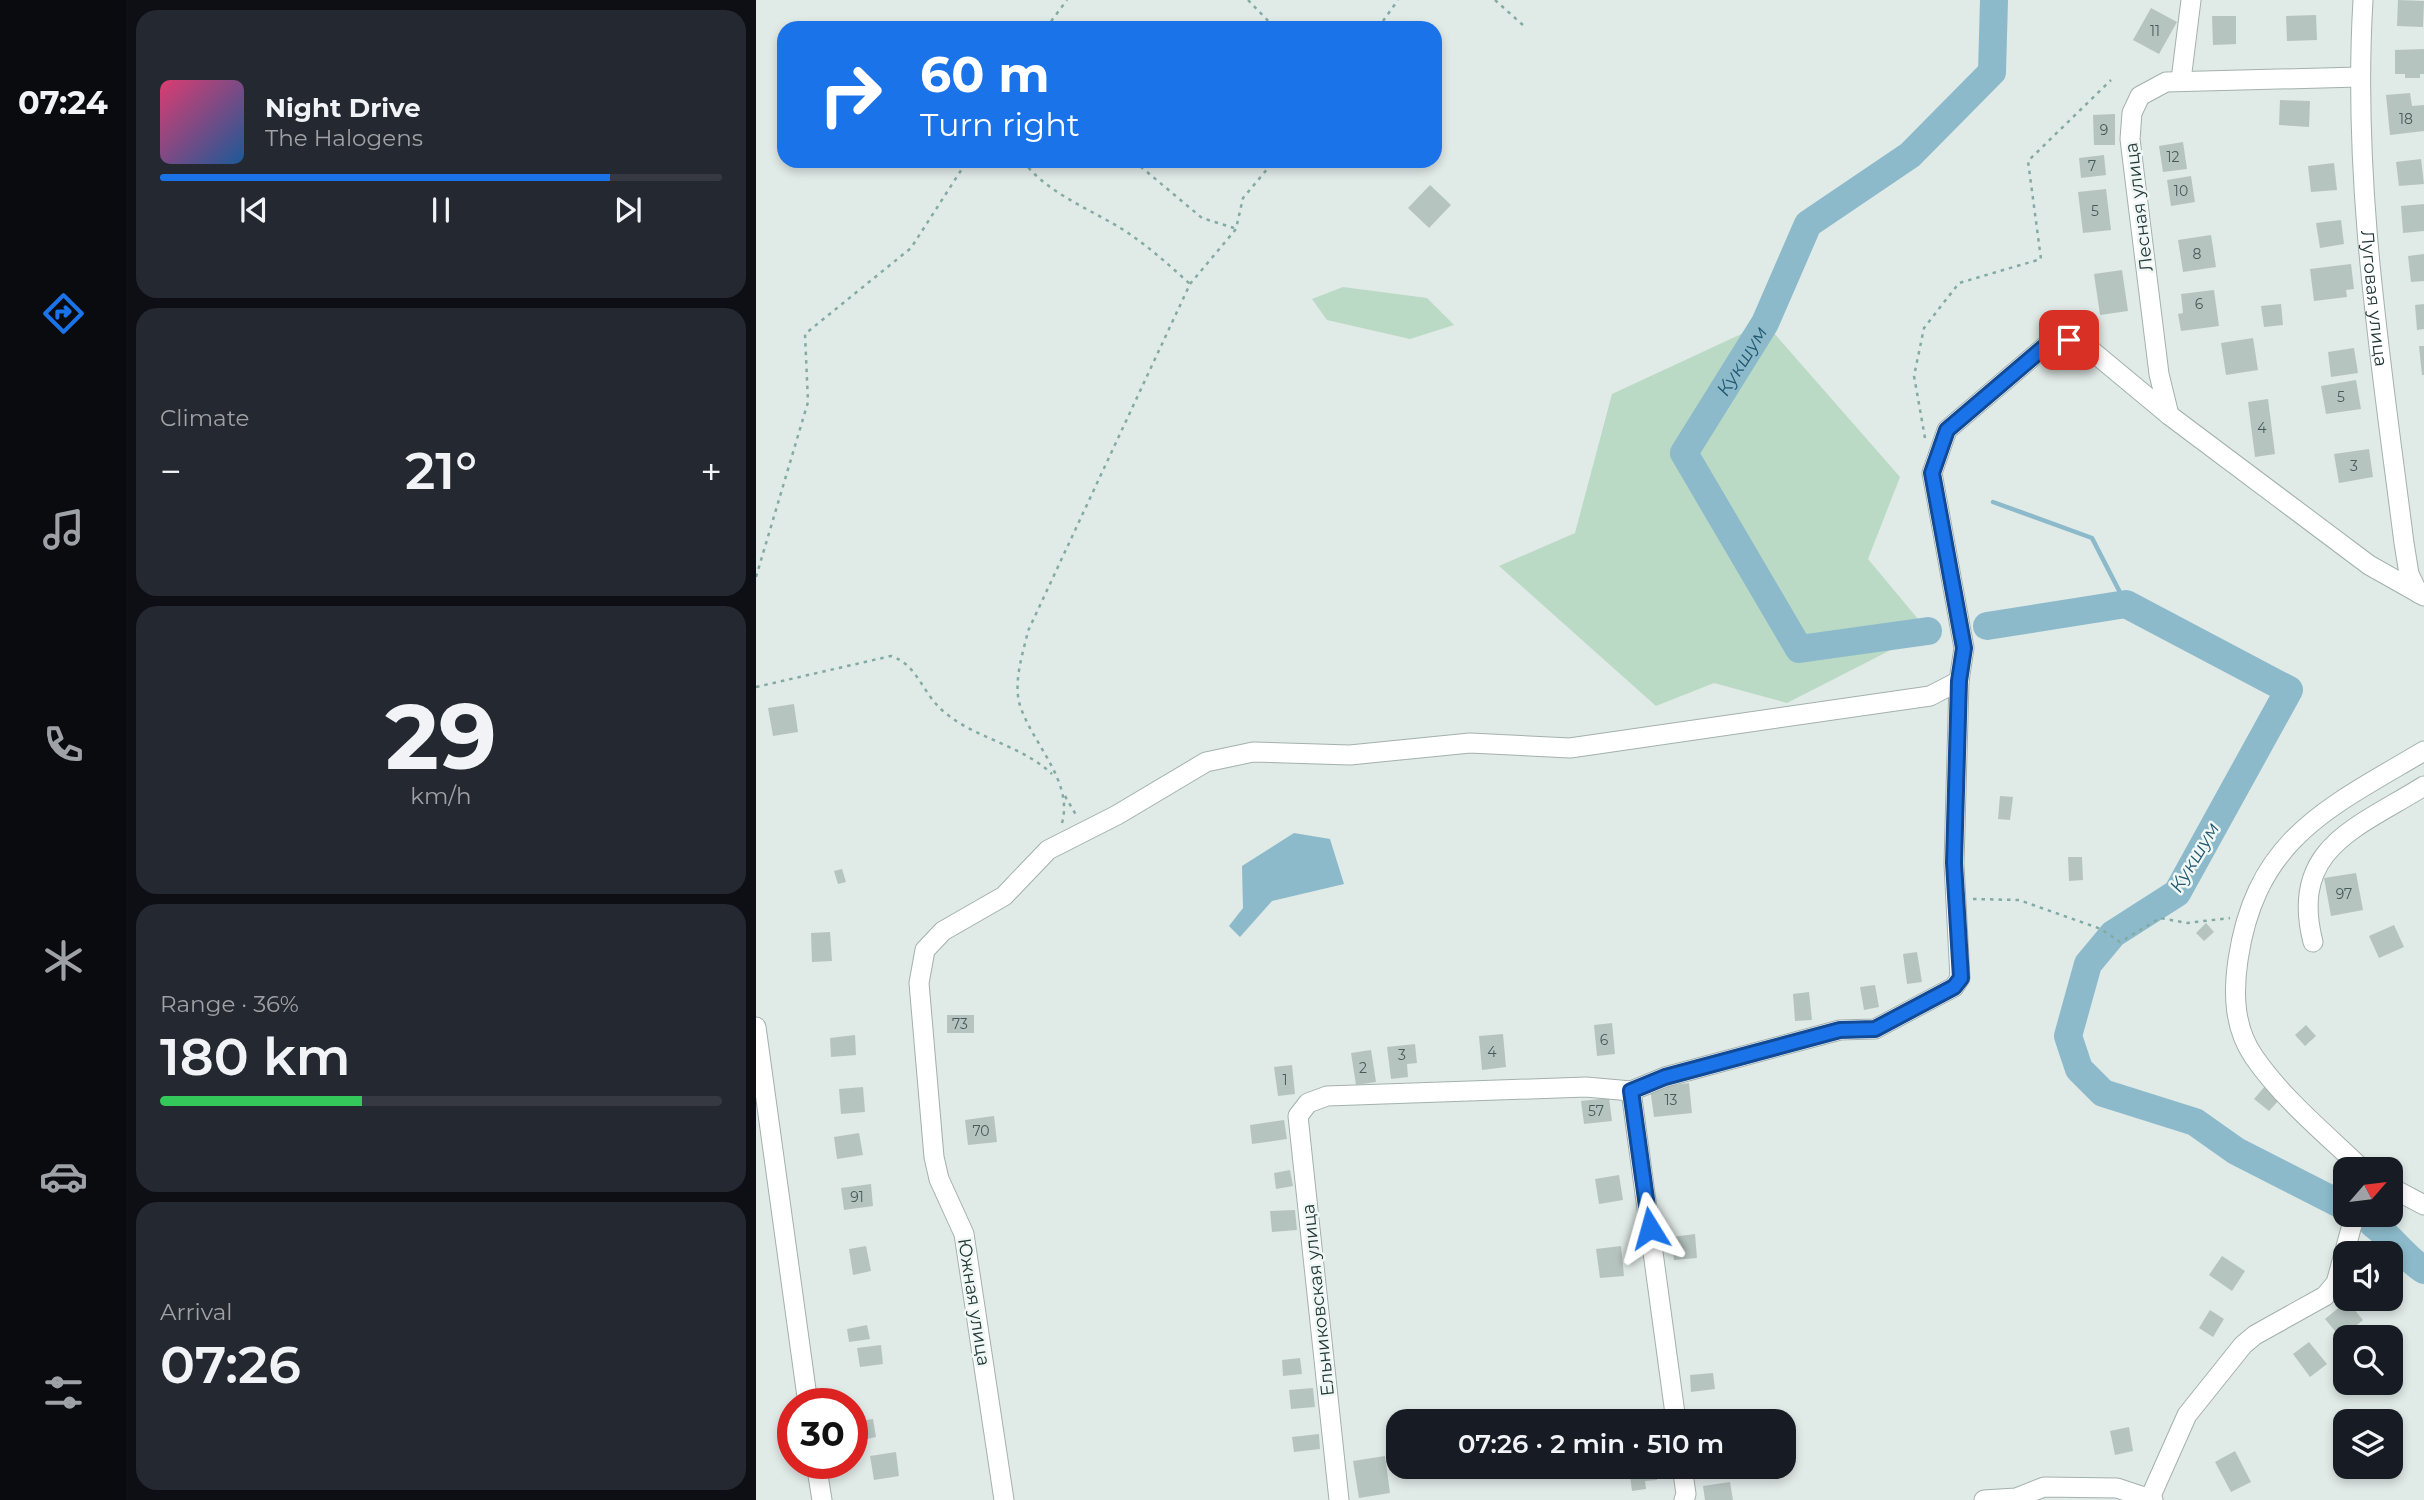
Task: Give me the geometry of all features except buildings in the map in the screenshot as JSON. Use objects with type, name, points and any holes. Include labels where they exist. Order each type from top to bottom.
[{"type":"street","points":[[2181,80],[2191,0]]},
{"type":"street","name":"Луговая улица","points":[[2363,0],[2358,77],[2364,233],[2404,543],[2409,574],[2421,594]]},
{"type":"street","name":"Лесная улица","points":[[2169,415],[2159,374],[2130,139],[2132,113],[2140,96],[2152,87],[2181,80],[2358,77]]},
{"type":"street","points":[[1674,1409],[1631,1091],[1665,1077],[1840,1030],[1875,1029],[1954,987],[1961,978],[1954,863],[1959,681],[1964,648],[1932,473],[1947,430],[2049,343],[2069,340],[2086,346],[2169,415],[2369,565],[2421,594]]},
{"type":"street","name":"Южная улица","points":[[1004,1500],[964,1234],[939,1179],[934,1157],[919,983],[925,950],[943,931],[1004,896],[1048,850],[1183,774],[1227,756],[1253,752],[1350,755],[1471,743],[1570,748],[1930,696],[1959,681]]},
{"type":"street","points":[[2350,1157],[2273,1081],[2244,1038],[2237,1016],[2235,985],[2248,916],[2279,852],[2318,816],[2424,751]]},
{"type":"street","points":[[2313,942],[2307,918],[2310,881],[2321,855],[2340,838],[2424,786]]},
{"type":"street","points":[[756,1027],[806,1388]]},
{"type":"street","name":"Ельниковская улица","points":[[1339,1500],[1298,1116],[1308,1103],[1326,1096],[1586,1087],[1631,1091]]},
{"type":"street","points":[[2403,1194],[2424,1205]]},
{"type":"street","points":[[1984,1500],[2016,1498],[2044,1487],[2116,1488],[2151,1499],[2187,1415],[2243,1345],[2255,1335],[2317,1301],[2336,1283],[2351,1227]]},
{"type":"street","points":[[819,1479],[822,1500]]},
{"type":"street","points":[[1684,1479],[1686,1498]]},
{"type":"path","points":[[1051,21],[1067,0]]},
{"type":"path","points":[[1248,0],[1268,21]]},
{"type":"path","points":[[1383,21],[1398,0]]},
{"type":"path","points":[[1495,0],[1524,26]]},
{"type":"path","points":[[1932,473],[1914,376],[1924,328],[1959,283],[2041,259],[2028,160],[2111,80]]},
{"type":"path","points":[[756,577],[808,402],[804,334],[911,248],[963,168]]},
{"type":"path","points":[[1028,168],[1037,180],[1157,253],[1190,284]]},
{"type":"path","points":[[1141,168],[1202,218],[1236,229]]},
{"type":"path","points":[[1096,825],[1078,818],[1018,699],[1019,671],[1028,631],[1190,284],[1236,229],[1243,198],[1268,168]]},
{"type":"path","points":[[756,687],[891,656],[904,660],[912,667],[926,692],[951,717],[1016,748],[1056,777]]},
{"type":"path","points":[[1062,790],[1065,811],[1062,825]]},
{"type":"path","points":[[1956,898],[2019,900],[2101,929],[2120,942],[2160,918],[2187,923],[2248,916]]},
{"type":"green space","points":[[1343,287],[1427,298],[1454,325],[1410,339],[1327,320],[1312,299]]},
{"type":"green space","points":[[1765,323],[1900,477],[1868,559],[1928,631],[1787,703],[1714,683],[1656,706],[1499,566],[1575,533],[1612,394]]},
{"type":"water","points":[[1294,833],[1330,839],[1344,884],[1272,901],[1240,937],[1229,926],[1243,908],[1242,866]]},
{"type":"waterway","name":"Кукшум","points":[[1928,631],[1799,649],[1684,453],[1765,323],[1808,224],[1910,155],[1992,72],[1994,0]]},
{"type":"waterway","points":[[1993,502],[2092,538],[2126,604]]},
{"type":"waterway","name":"Кукшум","points":[[1987,626],[2126,604],[2289,690],[2177,893],[2113,934],[2088,964],[2068,1036],[2079,1069],[2103,1093],[2195,1122],[2236,1151],[2333,1200]]},
{"type":"waterway","name":"Кукшум","points":[[2377,1227],[2424,1270]]},
{"type":"route","points":[[1650,1228],[1631,1091],[1665,1077],[1840,1030],[1875,1029],[1954,987],[1961,978],[1954,863],[1959,681],[1964,648],[1932,473],[1947,430],[2049,343],[2069,340]]}]
